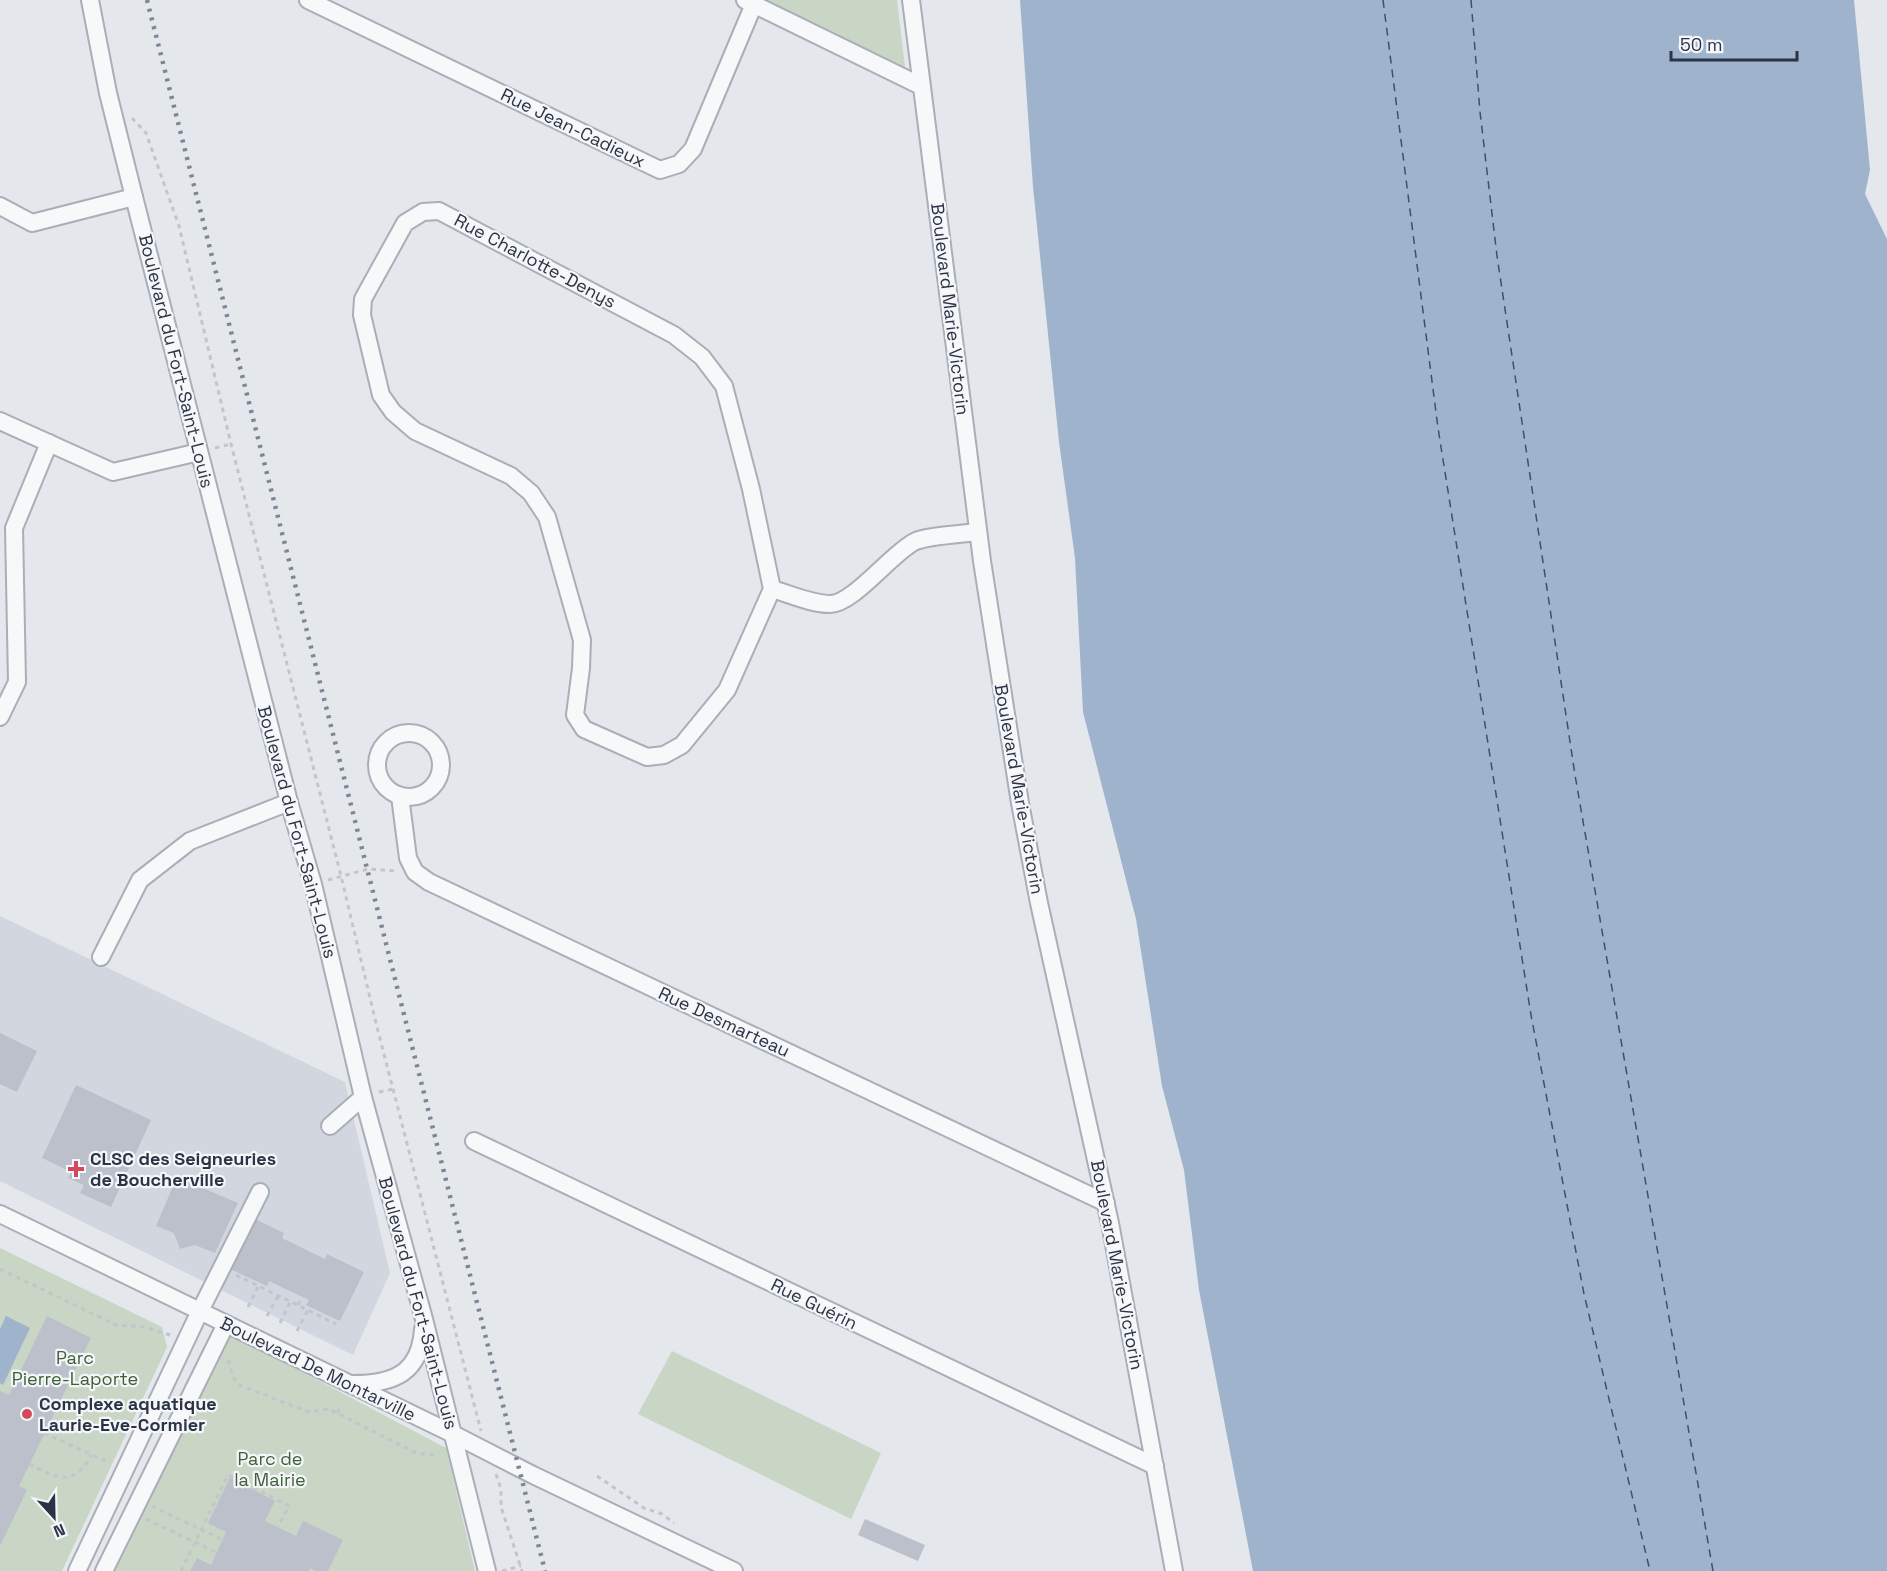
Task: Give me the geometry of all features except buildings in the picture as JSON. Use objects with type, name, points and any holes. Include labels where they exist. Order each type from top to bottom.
[{"type":"street","name":"Boulevard du Fort-Saint-Louis","points":[[90,0],[108,93],[134,197],[289,802],[314,884],[363,1097],[424,1319],[487,1571]]},
{"type":"street","name":"Rue Jean-Cadieux","points":[[308,0],[660,170],[679,164],[693,149],[749,2]]},
{"type":"street","name":"Boulevard Marie-Victorin","points":[[911,0],[978,532],[1020,803],[1039,903],[1106,1203],[1132,1332],[1174,1571]]},
{"type":"street","points":[[749,2],[921,86]]},
{"type":"street","points":[[0,206],[32,223],[134,197]]},
{"type":"street","name":"Rue Charlotte-Denys","points":[[439,211],[674,335],[702,357],[724,386],[751,489],[772,589],[728,690],[682,745],[664,755],[647,757],[584,729],[575,715],[582,640],[547,517],[531,493],[511,476],[415,431],[393,412],[381,395],[362,315],[363,299],[405,223],[423,212],[439,211]]},
{"type":"street","points":[[0,421],[113,472],[199,452]]},
{"type":"street","points":[[0,717],[17,682],[14,528],[49,443]]},
{"type":"street","points":[[772,589],[824,603],[845,601],[899,551],[917,540],[978,532]]},
{"type":"street","points":[[400,796],[408,858],[415,872]]},
{"type":"street","points":[[101,957],[140,879],[190,841],[289,802]]},
{"type":"street","name":"Rue Desmarteau","points":[[415,872],[429,882],[1106,1203]]},
{"type":"street","points":[[330,1125],[363,1097]]},
{"type":"street","name":"Rue Guérin","points":[[474,1141],[1155,1466]]},
{"type":"street","points":[[77,1571],[200,1311],[260,1192]]},
{"type":"street","name":"Boulevard De Montarville","points":[[0,1214],[734,1571]]},
{"type":"street","points":[[349,1384],[379,1383],[405,1372],[419,1352],[424,1319]]},
{"type":"street","points":[[104,1571],[226,1324]]},
{"type":"path","name":"Boulevard du Fort-Saint-Louis","points":[[131,117],[146,133],[179,226],[231,444],[341,876],[378,1034],[477,1410],[478,1423]]},
{"type":"path","points":[[314,884],[368,869],[415,872]]},
{"type":"path","points":[[0,1269],[116,1325],[145,1327],[172,1335]]},
{"type":"path","points":[[230,1272],[336,1324]]},
{"type":"path","points":[[248,1307],[260,1285]]},
{"type":"path","points":[[267,1316],[278,1296]]},
{"type":"path","points":[[298,1305],[302,1297]]},
{"type":"path","points":[[280,1323],[290,1302]]},
{"type":"path","points":[[297,1331],[308,1310]]},
{"type":"path","name":"Boulevard De Montarville","points":[[227,1358],[234,1379],[239,1385],[309,1412],[329,1409],[416,1453],[436,1455]]},
{"type":"path","points":[[337,1413],[341,1408]]},
{"type":"path","points":[[44,1433],[114,1465]]},
{"type":"path","points":[[29,1464],[54,1477],[63,1478],[83,1470],[91,1455]]},
{"type":"path","points":[[181,1571],[228,1475],[289,1506],[278,1527]]},
{"type":"path","points":[[597,1476],[644,1508],[662,1514],[677,1525]]},
{"type":"path","points":[[498,1482],[501,1489],[501,1507],[521,1569],[501,1571]]},
{"type":"path","points":[[151,1506],[223,1540]]},
{"type":"path","points":[[145,1518],[216,1552]]},
{"type":"shaded area","points":[[0,916],[345,1082],[390,1273],[353,1355],[0,1181]]},
{"type":"green space","points":[[764,0],[897,0],[905,67]]},
{"type":"green space","name":"Parc Pierre-Laporte","points":[[0,1248],[162,1327],[167,1347],[62,1571],[0,1571]]},
{"type":"green space","name":"Parc de la Mairie","points":[[229,1333],[446,1448],[475,1571],[107,1571]]},
{"type":"green space","points":[[672,1351],[881,1453],[851,1519],[638,1414]]},
{"type":"water","points":[[1020,0],[1854,0],[1870,170],[1865,194],[1887,239],[1887,1571],[1253,1571],[1199,1290],[1184,1170],[1162,1086],[1136,919],[1083,712],[1075,558],[1059,442],[1033,187]]},
{"type":"water","points":[[6,1316],[30,1328],[3,1385],[0,1383],[0,1329]]},
{"type":"ferry route","points":[[1383,0],[1438,428],[1531,1015],[1584,1294],[1650,1571]]},
{"type":"ferry route","points":[[1471,0],[1480,112],[1497,256],[1575,775],[1713,1571]]},
{"type":"railway","points":[[147,0],[545,1571]]},
{"type":"place","name":"CLSC des Seigneuries de Boucherville","points":[[76,1169]]},
{"type":"place","name":"Complexe aquatique Laurie-Eve-Cormier","points":[[27,1414]]}]
